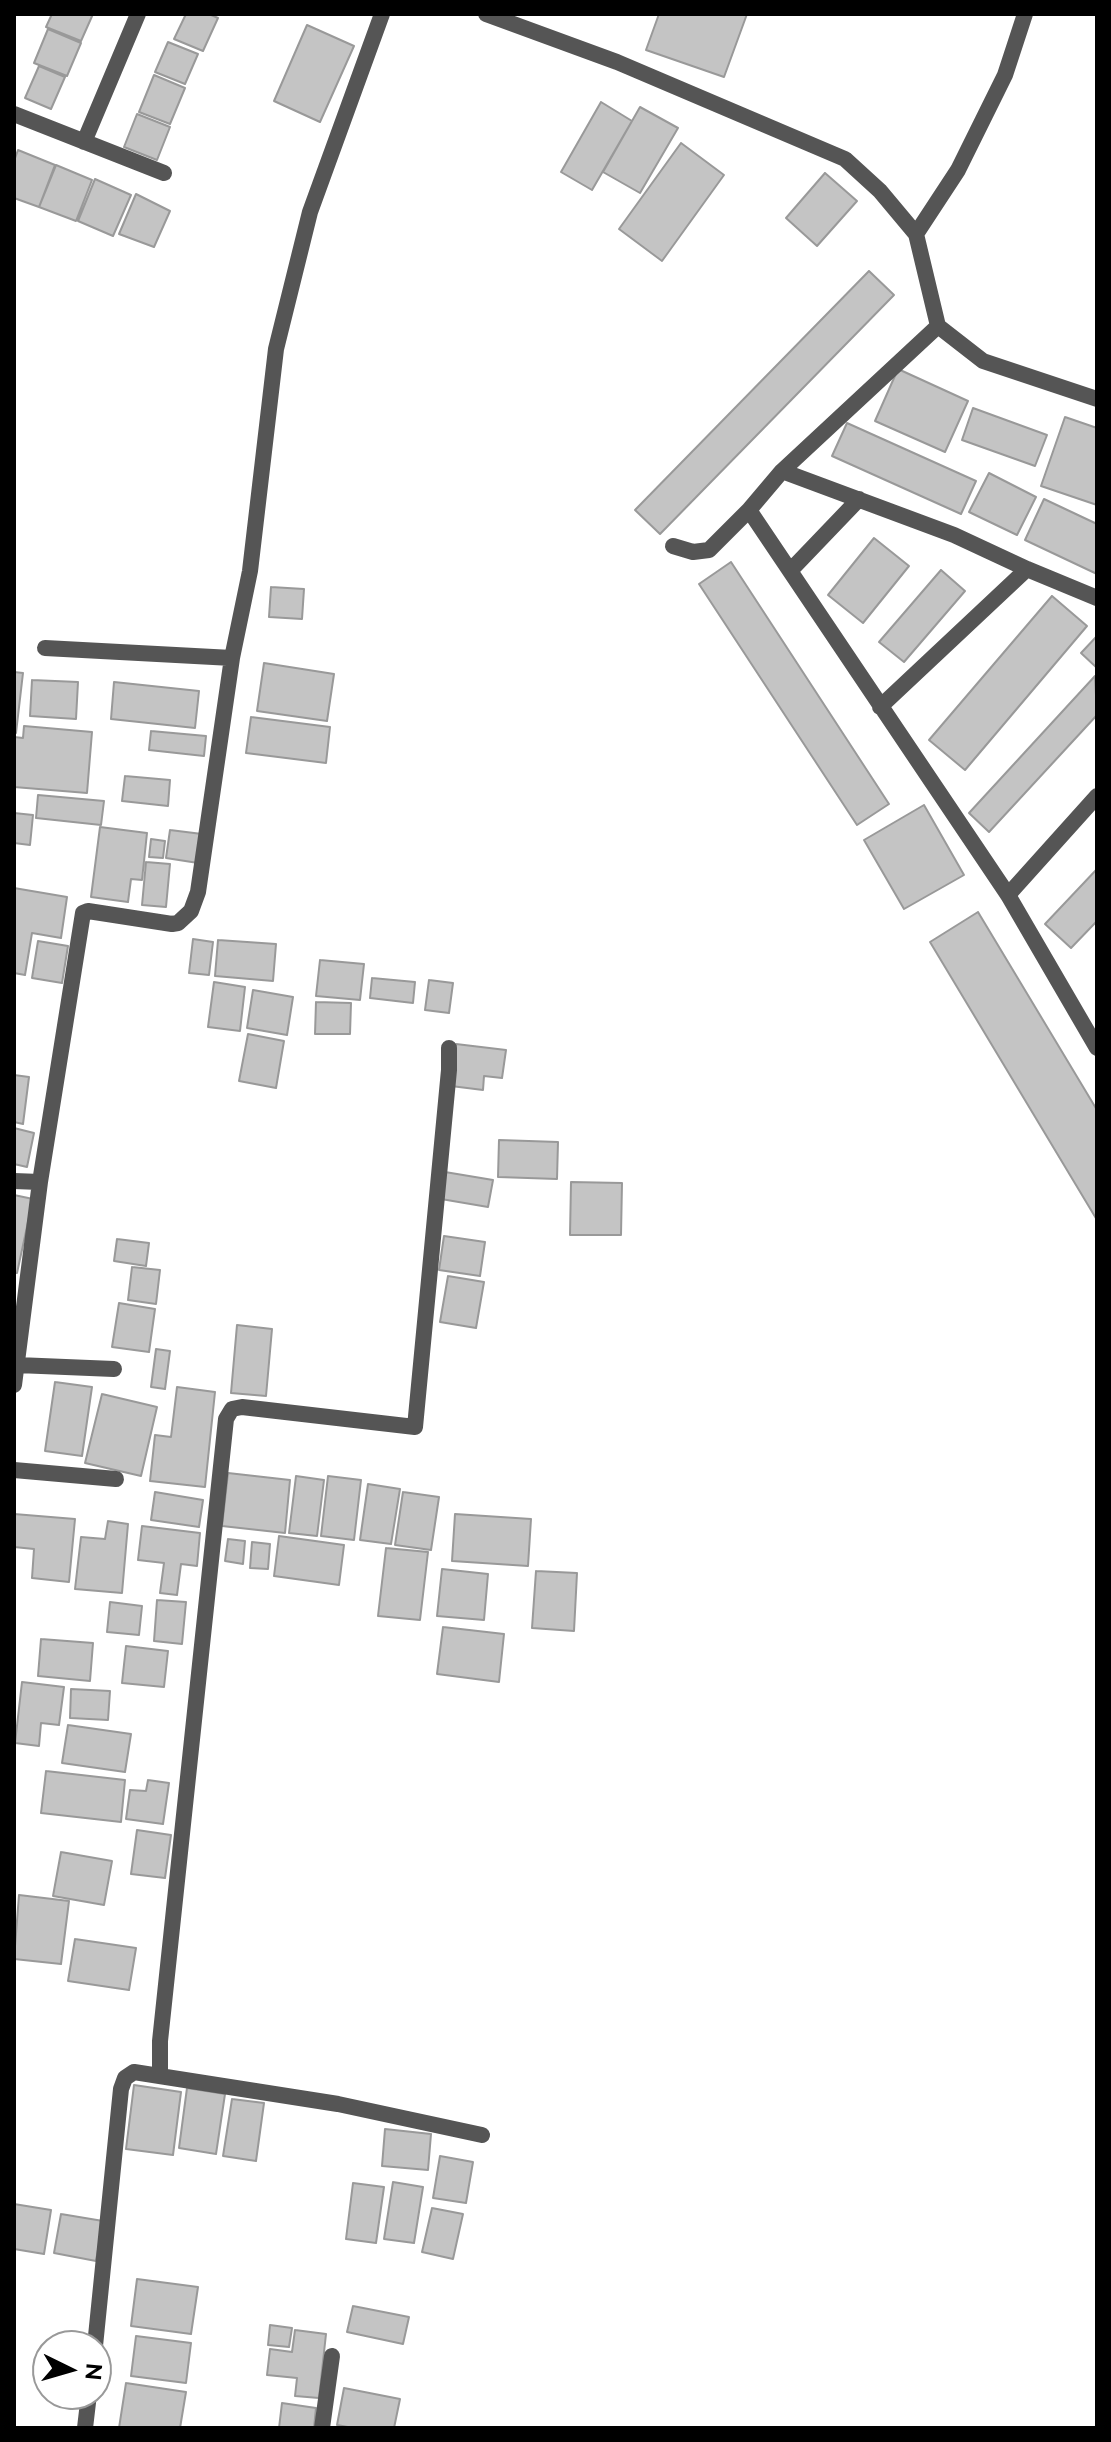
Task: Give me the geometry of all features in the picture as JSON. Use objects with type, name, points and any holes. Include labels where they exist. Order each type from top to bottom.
[{"type":"street","points":[[84,142],[138,14]]},
{"type":"street","points":[[14,1385],[40,1182],[83,913],[88,911],[178,923],[191,911],[198,892],[232,658],[250,571],[276,349],[310,212],[382,14]]},
{"type":"street","points":[[486,14],[617,62],[845,159],[880,191],[916,234],[938,326],[983,361],[1097,399]]},
{"type":"street","points":[[916,234],[958,170],[1005,75],[1025,14]]},
{"type":"street","points":[[14,114],[164,173]]},
{"type":"street","points":[[673,546],[693,552],[709,550],[782,471],[938,326]]},
{"type":"street","points":[[782,471],[954,535],[1097,598]]},
{"type":"street","points":[[790,571],[859,499]]},
{"type":"street","points":[[749,510],[1008,895],[1097,1048]]},
{"type":"street","points":[[880,707],[1027,569]]},
{"type":"street","points":[[45,648],[232,658]]},
{"type":"street","points":[[1008,895],[1097,796]]},
{"type":"street","points":[[160,2074],[160,2041],[226,1419],[232,1409],[242,1407],[415,1427],[449,1048]]},
{"type":"street","points":[[14,1181],[40,1182]]},
{"type":"street","points":[[17,1365],[114,1369]]},
{"type":"street","points":[[14,1470],[116,1479]]},
{"type":"street","points":[[97,2330],[121,2089],[125,2078],[134,2072],[379,2112],[482,2135]]},
{"type":"street","points":[[322,2428],[332,2356]]},
{"type":"building","points":[[52,14],[93,14],[81,41],[46,27]]},
{"type":"building","points":[[186,14],[209,14],[218,18],[203,51],[174,39]]},
{"type":"building","points":[[659,14],[747,14],[724,77],[646,50]]},
{"type":"building","points":[[307,25],[354,46],[320,122],[274,101]]},
{"type":"building","points":[[48,29],[81,43],[67,76],[34,63]]},
{"type":"building","points":[[168,42],[198,54],[185,84],[155,72]]},
{"type":"building","points":[[39,66],[65,77],[51,109],[25,98]]},
{"type":"building","points":[[154,75],[185,88],[170,124],[139,112]]},
{"type":"building","points":[[601,102],[632,121],[592,190],[561,172]]},
{"type":"building","points":[[640,107],[678,128],[640,193],[603,172]]},
{"type":"building","points":[[137,114],[170,127],[157,160],[124,147]]},
{"type":"building","points":[[681,143],[724,175],[662,261],[619,229]]},
{"type":"building","points":[[18,150],[55,165],[39,207],[14,198],[14,161]]},
{"type":"building","points":[[56,165],[92,180],[76,221],[39,207]]},
{"type":"building","points":[[825,173],[857,201],[817,246],[786,218]]},
{"type":"building","points":[[95,179],[131,195],[113,236],[78,221]]},
{"type":"building","points":[[136,194],[170,211],[154,247],[119,234]]},
{"type":"building","points":[[869,271],[894,295],[660,534],[635,510]]},
{"type":"building","points":[[898,369],[968,401],[945,452],[875,421]]},
{"type":"building","points":[[973,408],[1047,435],[1035,466],[962,440]]},
{"type":"building","points":[[1065,417],[1097,428],[1097,505],[1041,486]]},
{"type":"building","points":[[847,423],[976,481],[961,514],[832,456]]},
{"type":"building","points":[[989,473],[1036,497],[1017,535],[969,512]]},
{"type":"building","points":[[1044,499],[1097,524],[1097,574],[1025,540]]},
{"type":"building","points":[[874,538],[909,566],[863,623],[828,595]]},
{"type":"building","points":[[731,562],[889,804],[857,825],[699,584]]},
{"type":"building","points":[[941,570],[965,591],[904,662],[879,642]]},
{"type":"building","points":[[271,587],[304,589],[302,619],[269,617]]},
{"type":"building","points":[[1052,596],[1087,626],[965,770],[929,740]]},
{"type":"building","points":[[1097,636],[1097,668],[1081,653]]},
{"type":"building","points":[[264,663],[334,674],[327,721],[257,711]]},
{"type":"building","points":[[14,672],[23,673],[16,733],[14,732]]},
{"type":"building","points":[[1095,676],[1097,715],[989,832],[969,813]]},
{"type":"building","points":[[32,680],[78,682],[76,719],[30,716]]},
{"type":"building","points":[[114,682],[199,691],[195,728],[111,719]]},
{"type":"building","points":[[251,717],[330,727],[326,763],[246,753]]},
{"type":"building","points":[[24,726],[92,732],[87,793],[14,787],[14,737],[23,738]]},
{"type":"building","points":[[151,731],[206,736],[204,756],[149,750]]},
{"type":"building","points":[[125,776],[170,780],[168,806],[122,801]]},
{"type":"building","points":[[38,795],[104,801],[101,825],[36,818]]},
{"type":"building","points":[[924,805],[964,875],[904,909],[864,840]]},
{"type":"building","points":[[14,813],[33,815],[30,845],[14,843]]},
{"type":"building","points":[[100,827],[147,833],[142,880],[131,879],[128,902],[91,897]]},
{"type":"building","points":[[170,830],[202,834],[198,863],[166,858]]},
{"type":"building","points":[[151,839],[165,841],[163,858],[149,857]]},
{"type":"building","points":[[146,862],[170,864],[166,907],[142,905]]},
{"type":"building","points":[[1097,869],[1097,921],[1071,948],[1045,924]]},
{"type":"building","points":[[14,888],[67,897],[61,938],[32,933],[25,975],[14,973]]},
{"type":"building","points":[[978,912],[1097,1110],[1097,1220],[930,942]]},
{"type":"building","points":[[193,939],[213,942],[209,975],[189,973]]},
{"type":"building","points":[[218,940],[276,944],[273,981],[215,976]]},
{"type":"building","points":[[38,941],[68,946],[62,983],[32,978]]},
{"type":"building","points":[[320,960],[364,964],[360,1000],[316,996]]},
{"type":"building","points":[[372,978],[415,982],[413,1003],[370,998]]},
{"type":"building","points":[[429,980],[453,983],[449,1013],[425,1010]]},
{"type":"building","points":[[214,982],[245,987],[240,1031],[208,1027]]},
{"type":"building","points":[[253,990],[293,997],[287,1035],[247,1028]]},
{"type":"building","points":[[316,1002],[351,1003],[350,1034],[315,1034]]},
{"type":"building","points":[[248,1034],[284,1041],[276,1088],[239,1081]]},
{"type":"building","points":[[456,1044],[506,1050],[502,1078],[484,1076],[483,1090],[451,1086]]},
{"type":"building","points":[[14,1075],[29,1077],[23,1124],[14,1122]]},
{"type":"building","points":[[14,1128],[34,1133],[27,1167],[14,1164]]},
{"type":"building","points":[[499,1140],[558,1142],[557,1179],[498,1177]]},
{"type":"building","points":[[445,1172],[493,1180],[488,1207],[441,1199]]},
{"type":"building","points":[[571,1182],[622,1183],[621,1235],[570,1235]]},
{"type":"building","points":[[14,1195],[33,1199],[17,1273],[14,1273]]},
{"type":"building","points":[[444,1236],[485,1242],[480,1276],[439,1270]]},
{"type":"building","points":[[117,1239],[149,1243],[146,1266],[114,1261]]},
{"type":"building","points":[[132,1267],[160,1270],[156,1304],[128,1300]]},
{"type":"building","points":[[448,1276],[484,1282],[476,1328],[440,1322]]},
{"type":"building","points":[[119,1303],[155,1309],[149,1352],[112,1347]]},
{"type":"building","points":[[237,1325],[272,1329],[266,1396],[231,1393]]},
{"type":"building","points":[[156,1349],[170,1351],[165,1389],[151,1387]]},
{"type":"building","points":[[55,1382],[92,1387],[82,1456],[45,1451]]},
{"type":"building","points":[[177,1387],[215,1392],[205,1487],[150,1481],[155,1435],[171,1437]]},
{"type":"building","points":[[102,1394],[157,1407],[141,1476],[85,1463]]},
{"type":"building","points":[[228,1473],[290,1480],[285,1533],[222,1526]]},
{"type":"building","points":[[296,1476],[324,1480],[317,1536],[289,1533]]},
{"type":"building","points":[[328,1476],[361,1480],[354,1540],[321,1536]]},
{"type":"building","points":[[368,1484],[400,1489],[391,1544],[360,1540]]},
{"type":"building","points":[[155,1492],[203,1500],[199,1527],[151,1520]]},
{"type":"building","points":[[403,1492],[439,1497],[431,1550],[395,1545]]},
{"type":"building","points":[[14,1514],[75,1519],[69,1582],[32,1578],[34,1549],[14,1547]]},
{"type":"building","points":[[455,1514],[531,1519],[528,1566],[452,1561]]},
{"type":"building","points":[[108,1521],[128,1524],[122,1593],[75,1589],[81,1537],[105,1539]]},
{"type":"building","points":[[142,1526],[200,1533],[197,1566],[181,1564],[177,1595],[160,1593],[164,1563],[138,1560]]},
{"type":"building","points":[[279,1536],[344,1545],[339,1585],[274,1576]]},
{"type":"building","points":[[228,1539],[245,1541],[243,1564],[225,1561]]},
{"type":"building","points":[[252,1542],[270,1544],[268,1569],[250,1568]]},
{"type":"building","points":[[386,1548],[428,1552],[420,1620],[378,1616]]},
{"type":"building","points":[[442,1569],[488,1574],[484,1620],[437,1616]]},
{"type":"building","points":[[536,1571],[577,1573],[574,1631],[532,1628]]},
{"type":"building","points":[[157,1600],[186,1602],[182,1644],[154,1641]]},
{"type":"building","points":[[110,1602],[142,1606],[139,1635],[107,1632]]},
{"type":"building","points":[[443,1627],[504,1634],[499,1682],[437,1674]]},
{"type":"building","points":[[41,1639],[93,1643],[90,1681],[38,1676]]},
{"type":"building","points":[[126,1646],[168,1651],[164,1687],[122,1683]]},
{"type":"building","points":[[22,1682],[64,1687],[59,1725],[41,1723],[39,1746],[15,1743]]},
{"type":"building","points":[[71,1689],[110,1691],[108,1720],[70,1718]]},
{"type":"building","points":[[68,1725],[131,1734],[125,1772],[62,1763]]},
{"type":"building","points":[[46,1771],[125,1780],[121,1822],[41,1813]]},
{"type":"building","points":[[148,1780],[169,1783],[163,1824],[126,1819],[130,1790],[146,1791]]},
{"type":"building","points":[[137,1830],[171,1835],[165,1878],[131,1874]]},
{"type":"building","points":[[61,1852],[112,1861],[104,1905],[53,1896]]},
{"type":"building","points":[[19,1895],[69,1901],[61,1964],[14,1959]]},
{"type":"building","points":[[75,1939],[136,1948],[129,1990],[68,1981]]},
{"type":"building","points":[[134,2085],[181,2092],[173,2155],[126,2149]]},
{"type":"building","points":[[187,2088],[225,2094],[216,2154],[179,2148]]},
{"type":"building","points":[[232,2099],[264,2103],[256,2161],[223,2156]]},
{"type":"building","points":[[385,2129],[431,2134],[428,2170],[382,2166]]},
{"type":"building","points":[[440,2156],[473,2162],[466,2203],[433,2198]]},
{"type":"building","points":[[393,2182],[423,2187],[414,2243],[384,2239]]},
{"type":"building","points":[[353,2183],[384,2187],[376,2243],[346,2239]]},
{"type":"building","points":[[14,2204],[51,2210],[44,2254],[14,2249]]},
{"type":"building","points":[[432,2208],[463,2214],[453,2259],[422,2252]]},
{"type":"building","points":[[61,2214],[103,2221],[96,2261],[54,2253]]},
{"type":"building","points":[[137,2279],[198,2287],[191,2334],[131,2326]]},
{"type":"building","points":[[353,2306],[409,2317],[403,2344],[347,2332]]},
{"type":"building","points":[[270,2325],[292,2328],[289,2347],[268,2345]]},
{"type":"building","points":[[295,2330],[326,2334],[319,2398],[295,2396],[297,2378],[267,2375],[270,2349],[292,2352]]},
{"type":"building","points":[[136,2336],[191,2343],[186,2383],[131,2376]]},
{"type":"building","points":[[126,2383],[186,2392],[180,2428],[119,2428]]},
{"type":"building","points":[[344,2388],[400,2399],[394,2428],[337,2425]]},
{"type":"building","points":[[282,2403],[316,2408],[314,2428],[279,2428]]}]
